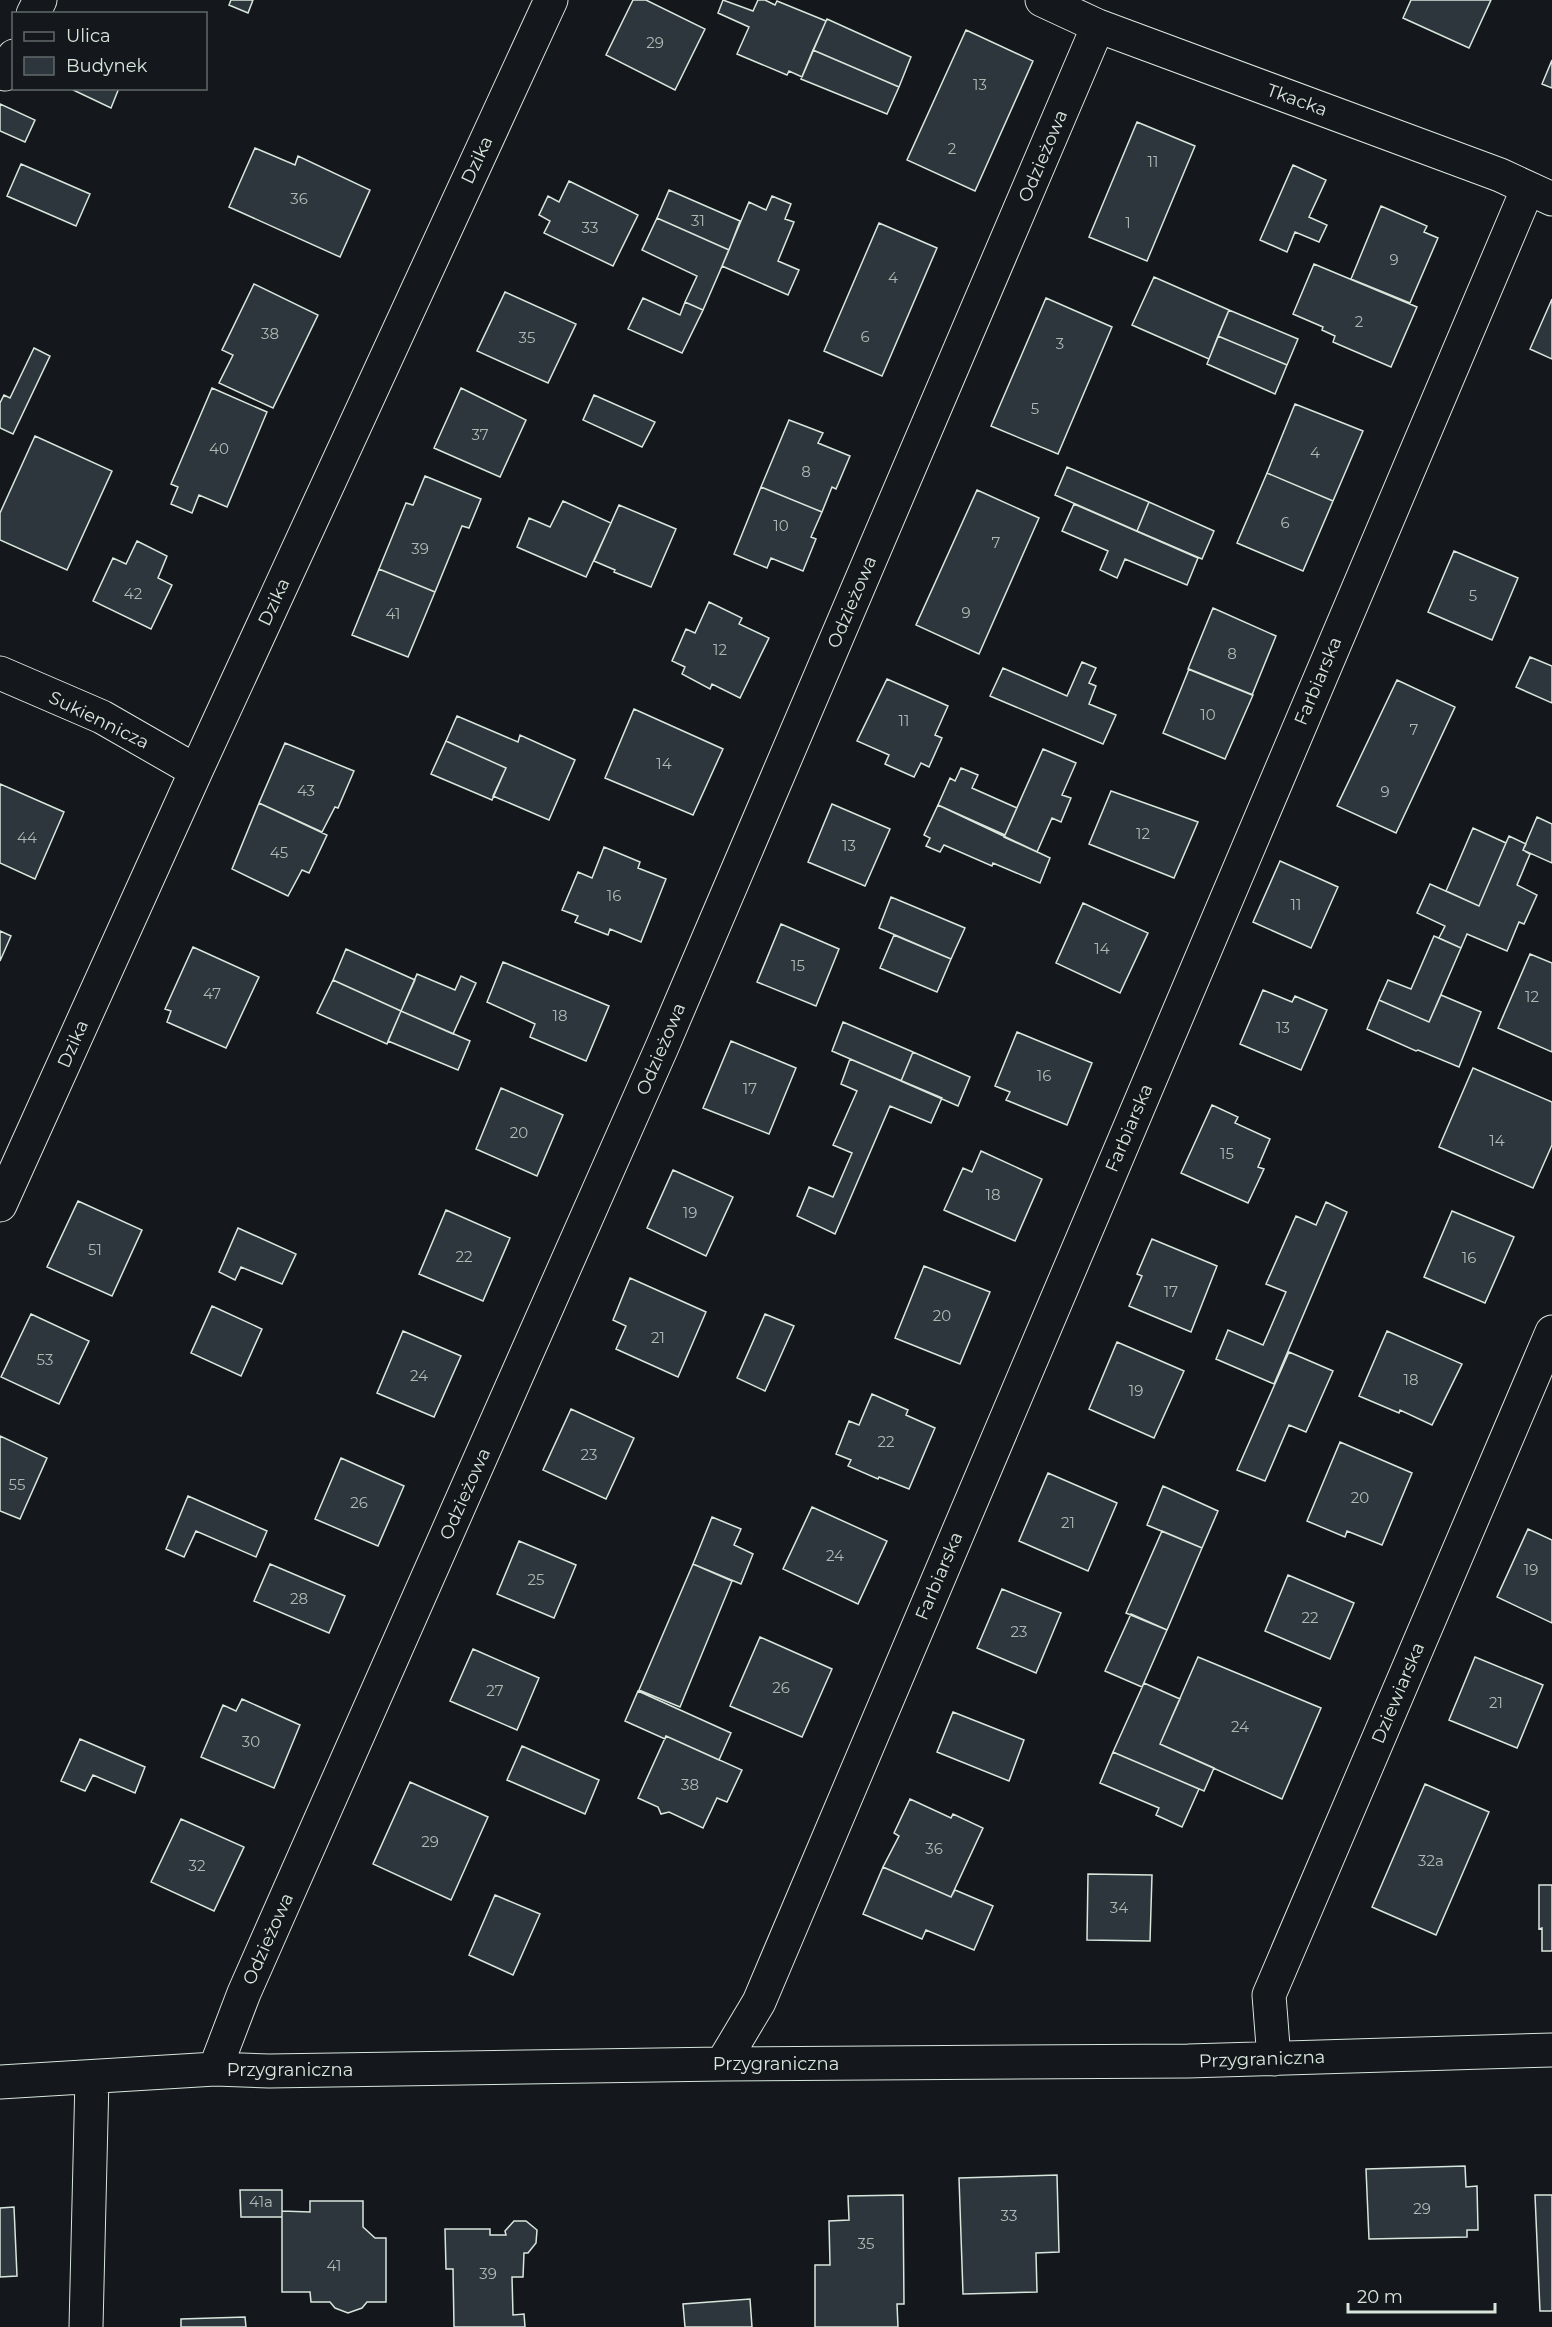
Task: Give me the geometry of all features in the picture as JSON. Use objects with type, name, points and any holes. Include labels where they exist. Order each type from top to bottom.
[{"type":"street","name":"Dzika","points":[[0,1205],[196,771],[551,0]]},
{"type":"street","name":"Tkacka","points":[[1042,0],[1098,26],[1489,171],[1540,194]]},
{"type":"street","name":"Odzieżowa","points":[[215,2069],[244,1993],[662,1047],[1098,26]]},
{"type":"street","name":"Farbiarska","points":[[722,2064],[759,2002],[1540,194]]},
{"type":"street","name":"Sukiennicza","points":[[0,673],[102,717],[196,771]]},
{"type":"street","name":"Dziewiarska","points":[[1274,2058],[1269,1995],[1552,1332]]},
{"type":"street","name":"Przygraniczna","points":[[0,2082],[215,2069],[269,2072],[722,2064],[1177,2061],[1552,2050]]},
{"type":"street","points":[[86,2327],[92,2078]]},
{"type":"building","points":[[231,0],[253,0],[248,13],[229,5]]},
{"type":"building","points":[[633,0],[646,0],[705,29],[675,90],[606,55]]},
{"type":"building","points":[[723,0],[753,11],[758,0],[765,0],[775,5],[777,1],[826,21],[802,77],[789,71],[787,75],[737,54],[749,27],[718,13]]},
{"type":"building","points":[[1411,0],[1491,0],[1469,48],[1403,18]]},
{"type":"building","points":[[827,19],[911,57],[899,87],[813,50]]},
{"type":"building","points":[[966,30],[1033,61],[975,191],[907,160]]},
{"type":"building","points":[[813,50],[899,87],[887,114],[801,79]]},
{"type":"building","points":[[1552,60],[1552,88],[1542,84]]},
{"type":"building","points":[[73,90],[118,90],[111,108]]},
{"type":"building","points":[[0,104],[35,120],[25,142],[0,131]]},
{"type":"building","points":[[1137,122],[1195,146],[1147,261],[1089,237]]},
{"type":"building","points":[[255,148],[295,165],[298,156],[370,190],[340,257],[229,207]]},
{"type":"building","points":[[21,164],[90,194],[76,226],[7,196]]},
{"type":"building","points":[[1293,165],[1326,180],[1309,217],[1327,225],[1319,242],[1295,232],[1287,252],[1260,240]]},
{"type":"building","points":[[569,181],[638,215],[613,266],[544,233],[550,221],[539,215],[548,196],[559,202]]},
{"type":"building","points":[[669,190],[740,221],[729,250],[657,218]]},
{"type":"building","points":[[772,196],[791,204],[785,219],[794,222],[778,261],[799,270],[788,295],[722,266],[749,202],[766,210]]},
{"type":"building","points":[[1381,206],[1427,226],[1424,232],[1438,238],[1410,303],[1351,279]]},
{"type":"building","points":[[657,218],[729,250],[703,310],[685,302],[697,276],[642,250]]},
{"type":"building","points":[[879,223],[937,248],[882,376],[824,351]]},
{"type":"building","points":[[1314,264],[1417,307],[1391,367],[1333,342],[1335,336],[1322,330],[1323,327],[1293,314]]},
{"type":"building","points":[[1154,277],[1229,310],[1209,359],[1132,325]]},
{"type":"building","points":[[254,284],[318,315],[273,408],[219,383],[233,355],[222,350]]},
{"type":"building","points":[[505,292],[576,324],[548,383],[477,351]]},
{"type":"building","points":[[643,298],[680,315],[685,302],[703,310],[682,353],[628,329]]},
{"type":"building","points":[[1046,298],[1112,327],[1058,454],[991,426]]},
{"type":"building","points":[[1552,299],[1552,359],[1530,349]]},
{"type":"building","points":[[1229,310],[1298,339],[1287,365],[1218,336]]},
{"type":"building","points":[[1218,336],[1287,365],[1275,394],[1207,364]]},
{"type":"building","points":[[34,348],[50,356],[13,434],[0,428],[0,403],[4,395],[10,398]]},
{"type":"building","points":[[212,388],[267,412],[227,507],[199,495],[192,513],[171,504],[178,487],[171,484]]},
{"type":"building","points":[[461,388],[526,420],[500,477],[434,448]]},
{"type":"building","points":[[594,395],[655,422],[642,447],[583,420]]},
{"type":"building","points":[[1295,404],[1363,431],[1333,501],[1267,473]]},
{"type":"building","points":[[789,420],[823,433],[818,443],[850,456],[836,489],[832,487],[822,512],[761,487]]},
{"type":"building","points":[[35,436],[112,471],[67,570],[0,540],[0,513]]},
{"type":"building","points":[[1067,467],[1149,502],[1137,531],[1055,495]]},
{"type":"building","points":[[1267,473],[1333,501],[1303,571],[1237,543]]},
{"type":"building","points":[[425,476],[481,499],[469,528],[462,526],[435,592],[379,569],[406,503],[413,505]]},
{"type":"building","points":[[761,487],[822,512],[811,537],[816,539],[803,571],[771,558],[767,568],[734,554]]},
{"type":"building","points":[[977,490],[1039,518],[979,654],[916,625]]},
{"type":"building","points":[[563,501],[611,523],[586,577],[517,547],[529,518],[550,527]]},
{"type":"building","points":[[1149,502],[1214,531],[1202,559],[1137,531]]},
{"type":"building","points":[[1074,504],[1198,558],[1187,585],[1125,559],[1117,578],[1100,570],[1108,551],[1062,531]]},
{"type":"building","points":[[619,505],[676,529],[651,587],[594,561]]},
{"type":"building","points":[[137,541],[167,556],[158,578],[172,585],[151,629],[93,601],[113,558],[126,564]]},
{"type":"building","points":[[1454,551],[1518,578],[1492,640],[1428,612]]},
{"type":"building","points":[[379,569],[435,592],[408,657],[352,635]]},
{"type":"building","points":[[709,602],[742,618],[739,624],[769,638],[740,698],[712,684],[710,689],[682,674],[685,667],[672,661],[686,629],[695,633]]},
{"type":"building","points":[[1213,608],[1276,636],[1252,695],[1188,669]]},
{"type":"building","points":[[1530,657],[1552,666],[1552,703],[1516,687]]},
{"type":"building","points":[[1082,662],[1096,668],[1089,683],[1096,686],[1089,704],[1116,715],[1103,744],[990,696],[1003,668],[1067,696]]},
{"type":"building","points":[[1189,669],[1253,695],[1225,759],[1163,733]]},
{"type":"building","points":[[887,679],[948,706],[935,735],[942,738],[929,767],[921,763],[914,777],[885,764],[889,755],[857,741]]},
{"type":"building","points":[[1397,680],[1455,707],[1396,833],[1337,806]]},
{"type":"building","points":[[634,709],[723,749],[693,815],[605,778]]},
{"type":"building","points":[[457,716],[518,742],[520,735],[575,760],[549,820],[493,796],[506,768],[446,741]]},
{"type":"building","points":[[446,741],[506,768],[492,800],[431,774]]},
{"type":"building","points":[[285,743],[354,771],[338,808],[335,807],[322,832],[259,803]]},
{"type":"building","points":[[1043,749],[1076,763],[1062,795],[1071,798],[1061,822],[1052,818],[1037,852],[1004,837]]},
{"type":"building","points":[[961,768],[978,775],[972,788],[1017,808],[1005,835],[938,805],[950,778],[955,781]]},
{"type":"building","points":[[0,784],[64,812],[35,879],[0,863]]},
{"type":"building","points":[[1111,791],[1198,822],[1174,878],[1089,844]]},
{"type":"building","points":[[259,803],[327,835],[309,873],[302,870],[288,896],[232,869]]},
{"type":"building","points":[[832,804],[890,829],[865,886],[808,862]]},
{"type":"building","points":[[938,805],[1050,858],[1040,883],[993,863],[992,866],[944,845],[940,852],[926,846],[930,838],[924,835]]},
{"type":"building","points":[[1537,817],[1552,824],[1552,863],[1523,850]]},
{"type":"building","points":[[1473,828],[1506,843],[1479,906],[1446,891]]},
{"type":"building","points":[[1509,836],[1526,844],[1523,850],[1530,854],[1517,885],[1537,895],[1524,924],[1519,922],[1507,951],[1467,934],[1461,948],[1439,938],[1445,926],[1417,913],[1430,884],[1479,906]]},
{"type":"building","points":[[604,847],[640,862],[638,868],[666,879],[641,942],[610,929],[608,935],[575,922],[578,916],[562,910],[578,872],[592,878]]},
{"type":"building","points":[[1280,861],[1338,887],[1311,948],[1253,922]]},
{"type":"building","points":[[891,897],[965,928],[951,959],[879,928]]},
{"type":"building","points":[[1083,903],[1148,933],[1120,993],[1056,963]]},
{"type":"building","points":[[781,924],[839,949],[816,1006],[757,982]]},
{"type":"building","points":[[0,931],[11,936],[0,961]]},
{"type":"building","points":[[894,935],[951,959],[937,992],[880,968]]},
{"type":"building","points":[[1434,936],[1461,948],[1429,1022],[1379,1000],[1388,980],[1411,989]]},
{"type":"building","points":[[193,947],[259,977],[226,1048],[167,1022],[171,1011],[165,1009]]},
{"type":"building","points":[[346,949],[415,980],[401,1011],[333,980]]},
{"type":"building","points":[[1530,954],[1552,963],[1552,1052],[1498,1028]]},
{"type":"building","points":[[503,962],[609,1006],[586,1061],[530,1037],[535,1024],[487,1002]]},
{"type":"building","points":[[417,974],[455,990],[461,976],[476,983],[453,1034],[401,1011]]},
{"type":"building","points":[[333,980],[401,1011],[387,1044],[317,1013]]},
{"type":"building","points":[[1263,990],[1292,1002],[1295,996],[1327,1010],[1301,1070],[1240,1044]]},
{"type":"building","points":[[1441,995],[1481,1012],[1459,1067],[1367,1029],[1379,1000],[1429,1022]]},
{"type":"building","points":[[401,1011],[470,1041],[458,1070],[388,1041]]},
{"type":"building","points":[[843,1022],[913,1052],[901,1081],[832,1051]]},
{"type":"building","points":[[1017,1032],[1092,1063],[1067,1125],[1006,1100],[1010,1092],[995,1086]]},
{"type":"building","points":[[731,1041],[796,1068],[769,1134],[703,1108]]},
{"type":"building","points":[[913,1052],[970,1077],[958,1106],[901,1081]]},
{"type":"building","points":[[850,1059],[942,1098],[931,1123],[890,1106],[835,1234],[797,1216],[809,1187],[833,1197],[852,1153],[833,1145],[857,1091],[841,1084]]},
{"type":"building","points":[[1473,1068],[1552,1102],[1552,1145],[1533,1188],[1439,1147]]},
{"type":"building","points":[[501,1088],[563,1115],[537,1176],[476,1149]]},
{"type":"building","points":[[1212,1105],[1238,1117],[1235,1123],[1270,1139],[1258,1167],[1264,1169],[1248,1203],[1181,1173]]},
{"type":"building","points":[[981,1151],[1042,1179],[1015,1241],[944,1210],[963,1168],[972,1172]]},
{"type":"building","points":[[673,1170],[733,1197],[706,1256],[647,1228]]},
{"type":"building","points":[[78,1201],[142,1230],[112,1296],[47,1267]]},
{"type":"building","points":[[1326,1202],[1347,1212],[1274,1384],[1216,1359],[1228,1330],[1263,1345],[1286,1292],[1266,1284],[1296,1216],[1316,1225]]},
{"type":"building","points":[[446,1210],[510,1238],[483,1301],[419,1274]]},
{"type":"building","points":[[1452,1211],[1514,1237],[1485,1303],[1424,1277]]},
{"type":"building","points":[[238,1228],[296,1254],[282,1284],[241,1267],[235,1280],[219,1272]]},
{"type":"building","points":[[1152,1239],[1217,1266],[1191,1332],[1129,1306],[1142,1276],[1137,1274]]},
{"type":"building","points":[[924,1266],[990,1292],[960,1364],[895,1338]]},
{"type":"building","points":[[630,1278],[706,1312],[678,1377],[616,1349],[626,1326],[613,1320]]},
{"type":"building","points":[[212,1306],[262,1329],[241,1376],[191,1353]]},
{"type":"building","points":[[31,1314],[89,1341],[59,1404],[1,1377]]},
{"type":"building","points":[[765,1314],[794,1326],[765,1391],[737,1378]]},
{"type":"building","points":[[403,1331],[461,1356],[434,1417],[377,1393]]},
{"type":"building","points":[[1387,1331],[1462,1364],[1432,1425],[1400,1410],[1399,1413],[1359,1396]]},
{"type":"building","points":[[1117,1342],[1184,1371],[1154,1438],[1089,1409]]},
{"type":"building","points":[[1289,1352],[1333,1371],[1306,1432],[1289,1425],[1265,1481],[1237,1470]]},
{"type":"building","points":[[872,1394],[908,1410],[906,1415],[935,1428],[909,1489],[848,1466],[851,1460],[836,1454],[849,1421],[859,1425]]},
{"type":"building","points":[[571,1409],[634,1438],[606,1499],[543,1470]]},
{"type":"building","points":[[0,1436],[47,1458],[20,1519],[0,1511]]},
{"type":"building","points":[[1340,1442],[1412,1473],[1382,1545],[1347,1531],[1345,1537],[1307,1521]]},
{"type":"building","points":[[341,1458],[404,1486],[378,1546],[315,1519]]},
{"type":"building","points":[[1048,1473],[1117,1503],[1088,1571],[1019,1541]]},
{"type":"building","points":[[1163,1486],[1218,1511],[1202,1548],[1147,1525]]},
{"type":"building","points":[[188,1496],[267,1531],[256,1557],[196,1531],[184,1557],[166,1549]]},
{"type":"building","points":[[812,1507],[887,1541],[858,1604],[783,1569]]},
{"type":"building","points":[[712,1517],[741,1529],[734,1545],[753,1554],[741,1584],[693,1564]]},
{"type":"building","points":[[1528,1529],[1552,1540],[1552,1623],[1497,1597]]},
{"type":"building","points":[[1162,1531],[1202,1548],[1167,1630],[1126,1613]]},
{"type":"building","points":[[519,1541],[576,1565],[554,1618],[497,1594]]},
{"type":"building","points":[[270,1564],[345,1596],[329,1633],[254,1601]]},
{"type":"building","points":[[693,1564],[732,1581],[680,1707],[639,1690]]},
{"type":"building","points":[[1288,1575],[1354,1603],[1330,1659],[1265,1631]]},
{"type":"building","points":[[1002,1589],[1061,1613],[1036,1673],[977,1648]]},
{"type":"building","points":[[1131,1614],[1167,1630],[1142,1687],[1105,1671]]},
{"type":"building","points":[[760,1637],[832,1669],[802,1737],[730,1706]]},
{"type":"building","points":[[473,1649],[539,1678],[517,1730],[450,1701]]},
{"type":"building","points":[[1198,1657],[1321,1708],[1282,1799],[1160,1744]]},
{"type":"building","points":[[1475,1657],[1543,1685],[1517,1748],[1449,1720]]},
{"type":"building","points":[[1144,1683],[1180,1699],[1160,1744],[1214,1768],[1204,1791],[1113,1752]]},
{"type":"building","points":[[638,1691],[731,1733],[719,1760],[666,1736],[665,1739],[625,1721]]},
{"type":"building","points":[[242,1699],[300,1725],[274,1788],[201,1757],[223,1705],[236,1711]]},
{"type":"building","points":[[953,1712],[1024,1740],[1009,1781],[937,1752]]},
{"type":"building","points":[[666,1736],[742,1770],[727,1802],[717,1798],[703,1828],[669,1812],[661,1814],[658,1807],[638,1798]]},
{"type":"building","points":[[80,1739],[145,1767],[135,1793],[93,1775],[85,1791],[61,1781]]},
{"type":"building","points":[[522,1746],[599,1780],[585,1814],[507,1780]]},
{"type":"building","points":[[1113,1752],[1199,1789],[1182,1827],[1156,1815],[1159,1808],[1100,1783]]},
{"type":"building","points":[[410,1782],[488,1817],[451,1900],[373,1864]]},
{"type":"building","points":[[1425,1784],[1489,1812],[1436,1935],[1372,1907]]},
{"type":"building","points":[[910,1799],[951,1818],[953,1814],[983,1828],[951,1897],[883,1867],[899,1836],[894,1833]]},
{"type":"building","points":[[181,1819],[244,1847],[214,1911],[151,1882]]},
{"type":"building","points":[[883,1867],[951,1897],[955,1890],[993,1906],[974,1950],[926,1930],[922,1939],[863,1914]]},
{"type":"building","points":[[1088,1874],[1152,1875],[1150,1941],[1087,1940]]},
{"type":"building","points":[[1539,1885],[1552,1885],[1552,1951],[1542,1951],[1542,1928],[1539,1929]]},
{"type":"building","points":[[495,1895],[540,1914],[513,1975],[469,1955]]},
{"type":"building","points":[[1465,2166],[1466,2187],[1477,2186],[1478,2230],[1467,2230],[1467,2237],[1369,2239],[1366,2169]]},
{"type":"building","points":[[1057,2175],[1059,2252],[1036,2253],[1037,2292],[963,2294],[959,2178]]},
{"type":"building","points":[[240,2190],[282,2190],[282,2217],[241,2217]]},
{"type":"building","points":[[903,2195],[904,2304],[897,2304],[898,2327],[815,2327],[815,2265],[830,2265],[829,2221],[849,2220],[848,2196]]},
{"type":"building","points":[[1535,2195],[1552,2195],[1552,2311],[1540,2311]]},
{"type":"building","points":[[310,2201],[363,2201],[363,2227],[375,2238],[386,2238],[386,2302],[367,2302],[362,2308],[348,2313],[335,2308],[330,2302],[311,2302],[310,2292],[282,2292],[282,2211],[310,2212]]},
{"type":"building","points":[[14,2207],[17,2276],[0,2277],[0,2208]]},
{"type":"building","points":[[514,2221],[526,2221],[537,2230],[536,2243],[528,2253],[524,2253],[523,2277],[512,2277],[513,2315],[524,2314],[525,2327],[454,2327],[453,2269],[446,2269],[445,2229],[490,2229],[490,2235],[506,2235],[505,2231]]},
{"type":"building","points":[[750,2299],[752,2327],[685,2327],[683,2304]]},
{"type":"building","points":[[245,2317],[246,2327],[181,2327],[181,2319]]}]
